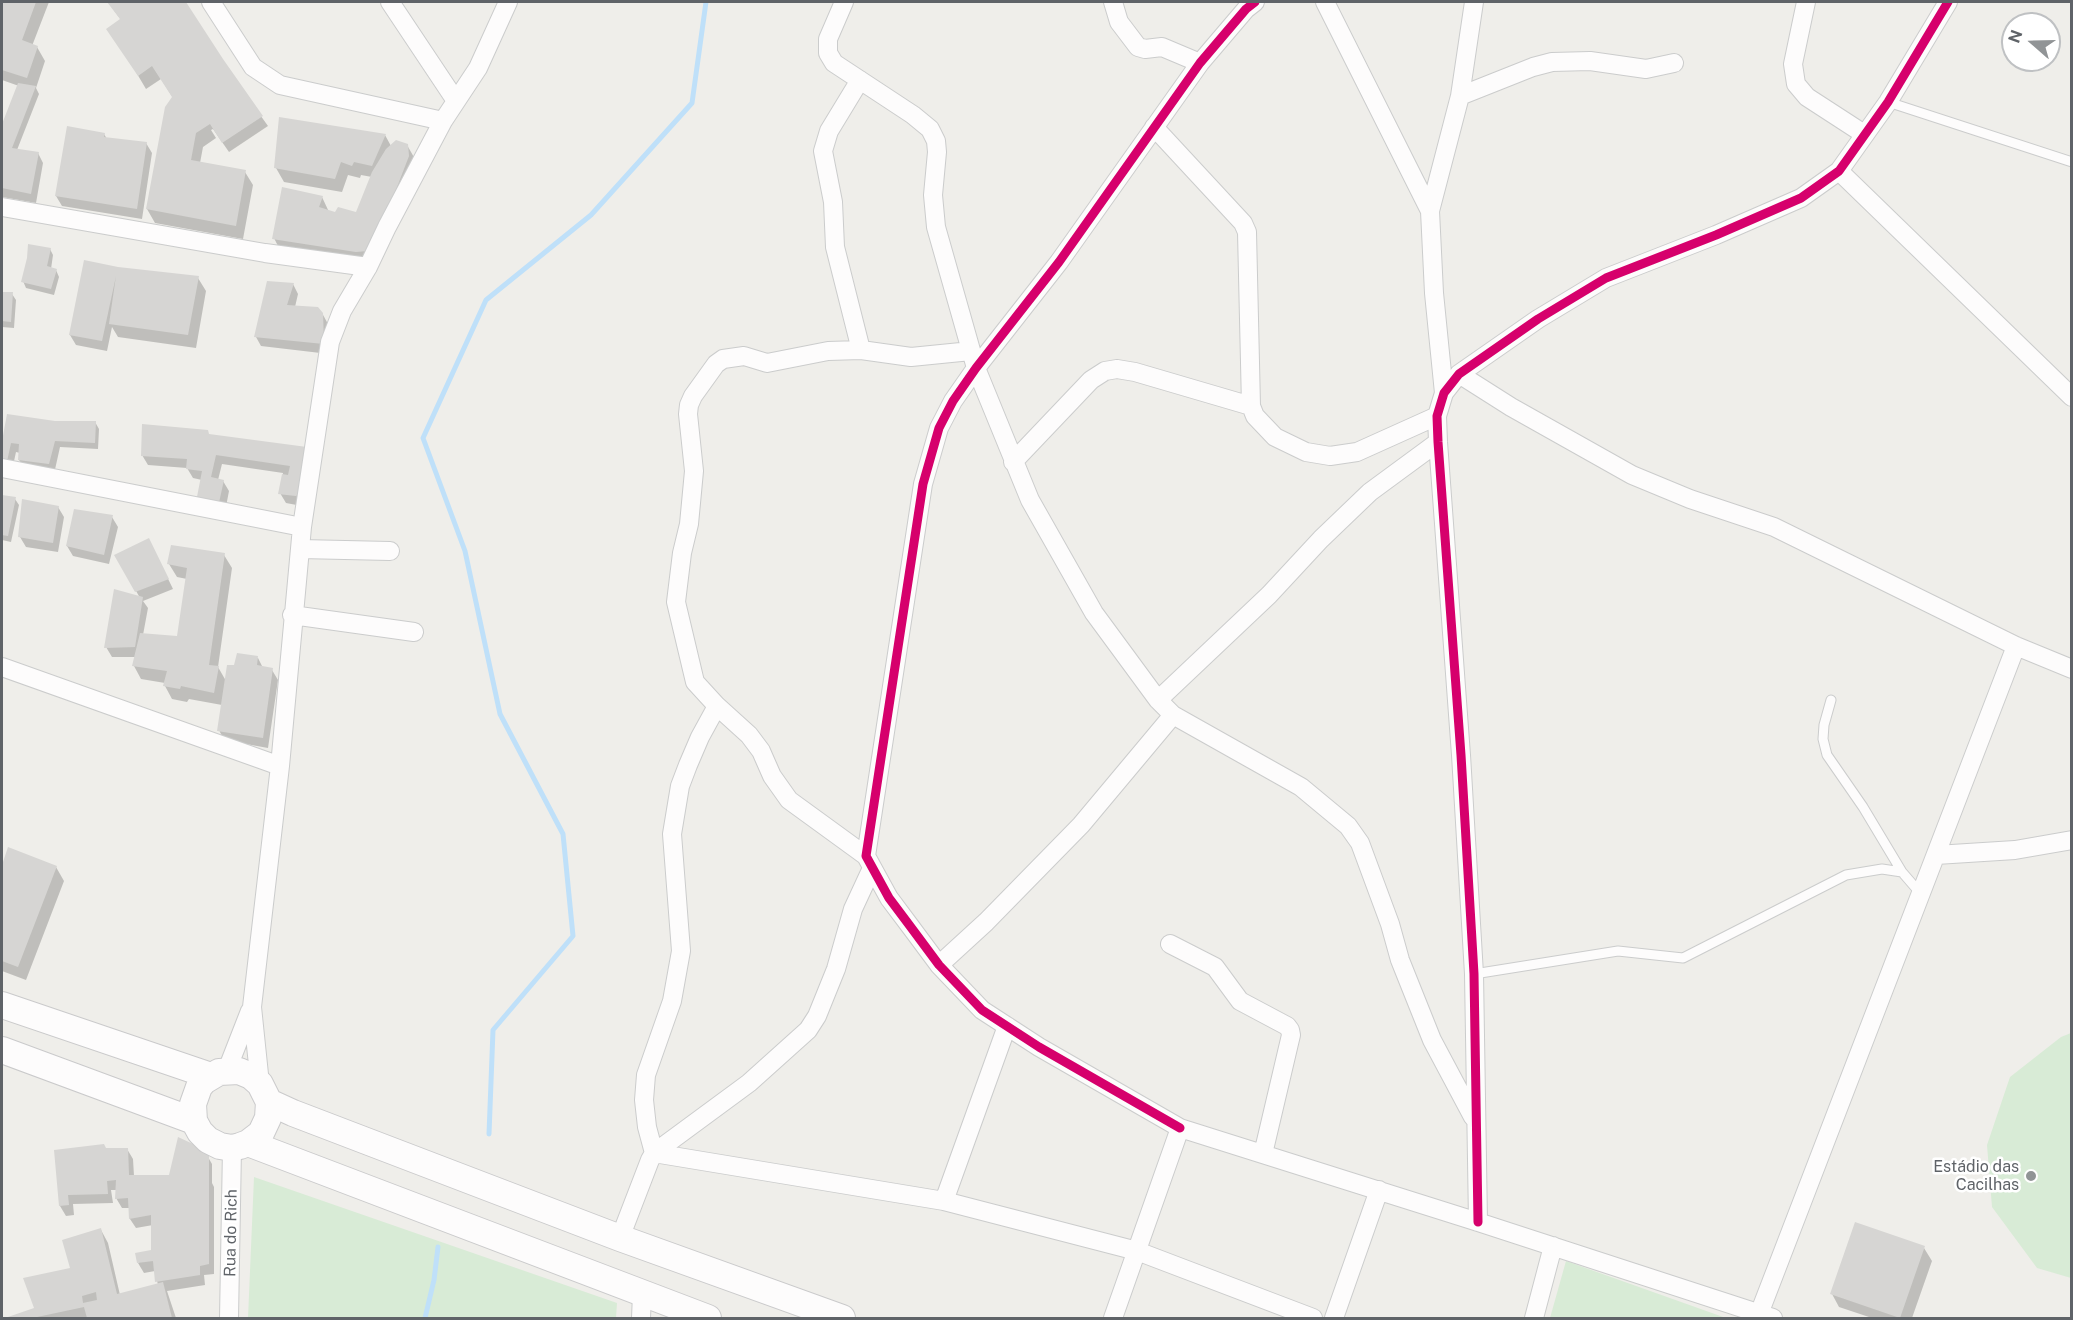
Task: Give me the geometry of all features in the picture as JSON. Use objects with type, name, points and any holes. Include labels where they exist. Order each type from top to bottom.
[{"type":"main road","points":[[2,1005],[219,1073],[240,1071],[251,1076],[265,1093],[620,1238],[842,1318]]},
{"type":"main road","points":[[2,1050],[194,1121]]},
{"type":"main road","points":[[219,1073],[199,1087],[192,1112],[200,1132],[208,1140],[220,1146],[240,1145],[642,1306],[708,1318]]},
{"type":"main road","points":[[240,1145],[261,1133],[268,1118],[265,1093]]},
{"type":"street","points":[[211,2],[253,67],[280,85],[443,121]]},
{"type":"street","points":[[390,2],[456,101]]},
{"type":"street","points":[[265,1093],[252,1007],[280,766],[292,615],[302,526],[330,342],[342,311],[368,267],[443,121],[478,68],[508,2]]},
{"type":"street","points":[[844,2],[828,39],[828,53],[834,63],[930,129],[936,141],[933,195],[936,227],[974,359],[1030,500],[1094,613],[1158,700],[1173,715],[1301,787],[1348,826],[1360,843],[1390,924],[1400,960],[1432,1040],[1475,1121]]},
{"type":"street","points":[[1113,2],[1119,22],[1138,47],[1145,49],[1162,47],[1200,63]]},
{"type":"street","points":[[620,1238],[654,1153],[749,1083],[808,1030],[817,1016],[836,969],[869,862],[923,484],[939,428],[974,359],[1059,262],[1200,63],[1246,9],[1255,2]]},
{"type":"street","points":[[1325,2],[1430,211]]},
{"type":"street","points":[[1474,2],[1460,96],[1430,211],[1434,293],[1444,393],[1437,416],[1438,442],[1460,743],[1473,974],[1478,1222]]},
{"type":"street","points":[[1806,2],[1793,64],[1796,84],[1807,97],[1864,134]]},
{"type":"street","points":[[1444,393],[1460,374],[1538,319],[1606,278],[1802,198],[1839,171],[1888,102],[1948,2]]},
{"type":"street","points":[[1460,96],[1533,67],[1552,62],[1590,61],[1646,69],[1674,63]]},
{"type":"street","points":[[860,80],[829,130],[823,151],[833,202],[835,247],[861,350]]},
{"type":"street","points":[[1154,127],[1243,223],[1247,232],[1251,406],[1255,416],[1275,437],[1306,452],[1330,456],[1357,452],[1437,416]]},
{"type":"street","points":[[1839,171],[2072,397]]},
{"type":"street","points":[[2,207],[265,253],[368,267]]},
{"type":"street","points":[[974,359],[911,357],[861,350],[828,351],[767,363],[744,356],[723,358],[716,363],[693,396],[688,414],[694,471],[689,524],[682,554],[676,602],[695,682],[749,735],[761,751],[772,776],[789,800],[869,862],[889,898],[939,965],[982,1010],[1039,1047],[1180,1128],[1766,1316],[1921,894],[2016,646]]},
{"type":"street","points":[[1013,462],[1091,380],[1105,371],[1117,369],[1135,372],[1251,406]]},
{"type":"street","points":[[1460,374],[1511,407],[1632,475],[1690,499],[1774,527],[2016,646],[2072,669]]},
{"type":"street","points":[[1158,700],[1269,595],[1321,539],[1370,492],[1438,442]]},
{"type":"street","points":[[2,468],[302,526]]},
{"type":"street","points":[[300,549],[390,551]]},
{"type":"street","points":[[292,615],[414,632]]},
{"type":"street","points":[[2,667],[280,766]]},
{"type":"street","points":[[654,1153],[647,1127],[644,1100],[646,1075],[672,1001],[681,951],[672,834],[681,786],[688,765],[717,706]]},
{"type":"street","points":[[939,965],[986,922],[1081,825],[1173,715]]},
{"type":"street","points":[[1936,855],[2015,850],[2072,840]]},
{"type":"street","points":[[1170,944],[1215,967],[1240,1001],[1287,1026],[1290,1030],[1291,1035],[1263,1154]]},
{"type":"street","points":[[219,1073],[252,1007]]},
{"type":"street","points":[[944,1201],[1007,1026]]},
{"type":"street","points":[[1113,1318],[1180,1128]]},
{"type":"street","name":"Rua do Rich","points":[[229,1318],[240,1145]]},
{"type":"street","points":[[654,1153],[944,1201],[1137,1251],[1313,1318]]},
{"type":"street","points":[[1334,1318],[1379,1190]]},
{"type":"street","points":[[1534,1318],[1553,1246]]},
{"type":"lane","points":[[1888,102],[2072,162]]},
{"type":"lane","points":[[1831,700],[1824,725],[1823,739],[1827,755],[1869,817],[1902,872],[1921,894]]},
{"type":"lane","points":[[1473,974],[1618,951],[1683,958],[1846,874],[1882,869],[1902,872]]},
{"type":"green space","name":"Estádio das Cacilhas","points":[[2072,1033],[2071,1278],[2037,1268],[1992,1207],[1987,1145],[2010,1077],[2061,1037]]},
{"type":"green space","points":[[254,1177],[617,1303],[616,1318],[248,1318]]},
{"type":"green space","points":[[1566,1261],[1726,1318],[1550,1318]]},
{"type":"building","points":[[2,2],[36,2],[22,40],[38,46],[27,78],[2,70]]},
{"type":"building","points":[[107,2],[186,2],[263,116],[222,143],[210,124],[196,133],[191,160],[246,170],[236,226],[146,209],[165,107],[172,97],[152,66],[138,76],[106,29],[120,19]]},
{"type":"building","points":[[18,83],[36,86],[12,148],[39,152],[31,194],[2,188],[2,124]]},
{"type":"building","points":[[279,117],[386,134],[372,166],[354,162],[352,166],[341,162],[335,179],[274,168]]},
{"type":"building","points":[[67,126],[105,133],[104,137],[147,142],[137,209],[55,196]]},
{"type":"building","points":[[396,140],[408,144],[409,156],[375,244],[367,251],[356,252],[272,239],[282,187],[323,196],[319,207],[335,212],[338,207],[356,212],[372,172],[386,149]]},
{"type":"building","points":[[28,244],[51,248],[47,266],[57,269],[51,289],[21,282]]},
{"type":"building","points":[[84,260],[118,267],[199,276],[188,335],[109,324],[116,276],[102,341],[69,335]]},
{"type":"building","points":[[267,281],[294,283],[287,305],[318,307],[323,313],[324,344],[254,337]]},
{"type":"building","points":[[2,292],[13,292],[11,322],[2,321]]},
{"type":"building","points":[[7,414],[55,421],[96,421],[95,443],[55,441],[49,464],[18,460],[19,444],[11,443],[6,466],[2,465],[2,441]]},
{"type":"building","points":[[142,424],[208,430],[209,434],[307,447],[303,491],[296,496],[278,494],[282,474],[288,475],[290,466],[216,455],[211,477],[224,480],[218,507],[196,502],[202,471],[186,469],[187,459],[141,456]]},
{"type":"building","points":[[2,495],[16,497],[8,536],[2,535]]},
{"type":"building","points":[[22,499],[59,506],[53,543],[18,537]]},
{"type":"building","points":[[74,509],[113,515],[104,555],[66,546]]},
{"type":"building","points":[[149,538],[169,579],[135,592],[114,555]]},
{"type":"building","points":[[171,545],[225,553],[209,665],[219,666],[214,693],[181,686],[180,689],[163,686],[167,671],[132,666],[140,633],[177,636],[187,568],[167,564]]},
{"type":"building","points":[[114,589],[143,597],[135,647],[104,648]]},
{"type":"building","points":[[237,653],[258,656],[257,665],[273,668],[263,738],[217,731],[227,665],[234,665]]},
{"type":"building","points":[[8,847],[57,866],[18,967],[2,961],[2,865]]},
{"type":"building","points":[[178,1137],[206,1150],[209,1156],[209,1264],[200,1266],[200,1275],[155,1282],[153,1261],[137,1263],[135,1253],[151,1250],[151,1215],[129,1219],[128,1198],[115,1199],[116,1180],[107,1181],[108,1194],[68,1195],[69,1205],[59,1206],[54,1150],[104,1144],[106,1148],[128,1148],[129,1175],[169,1175]]},
{"type":"building","points":[[1855,1222],[1925,1246],[1900,1318],[1830,1294]]},
{"type":"building","points":[[101,1228],[117,1294],[163,1282],[172,1318],[87,1318],[84,1307],[38,1318],[5,1318],[34,1308],[23,1278],[70,1268],[62,1240]],"holes":[[[96,1292],[97,1300],[83,1303],[82,1296]]]},
{"type":"waterway","points":[[489,1134],[493,1030],[573,936],[563,834],[500,714],[465,551],[423,438],[486,300],[591,215],[692,103],[706,2]]},
{"type":"waterway","points":[[425,1318],[434,1280],[438,1247]]},
{"type":"cycle path","points":[[1180,1128],[1039,1047],[982,1010],[939,965],[889,898],[866,856],[923,484],[939,428],[953,401],[976,368],[1059,262],[1200,63],[1246,9],[1255,2]]},
{"type":"cycle path","points":[[1478,1222],[1474,974],[1461,755],[1438,442],[1437,416],[1444,393],[1459,374],[1538,319],[1606,278],[1716,235],[1801,198],[1839,171],[1888,102],[1948,2]]},
{"type":"place","name":"Estádio das Cacilhas","points":[[2031,1176]]}]
